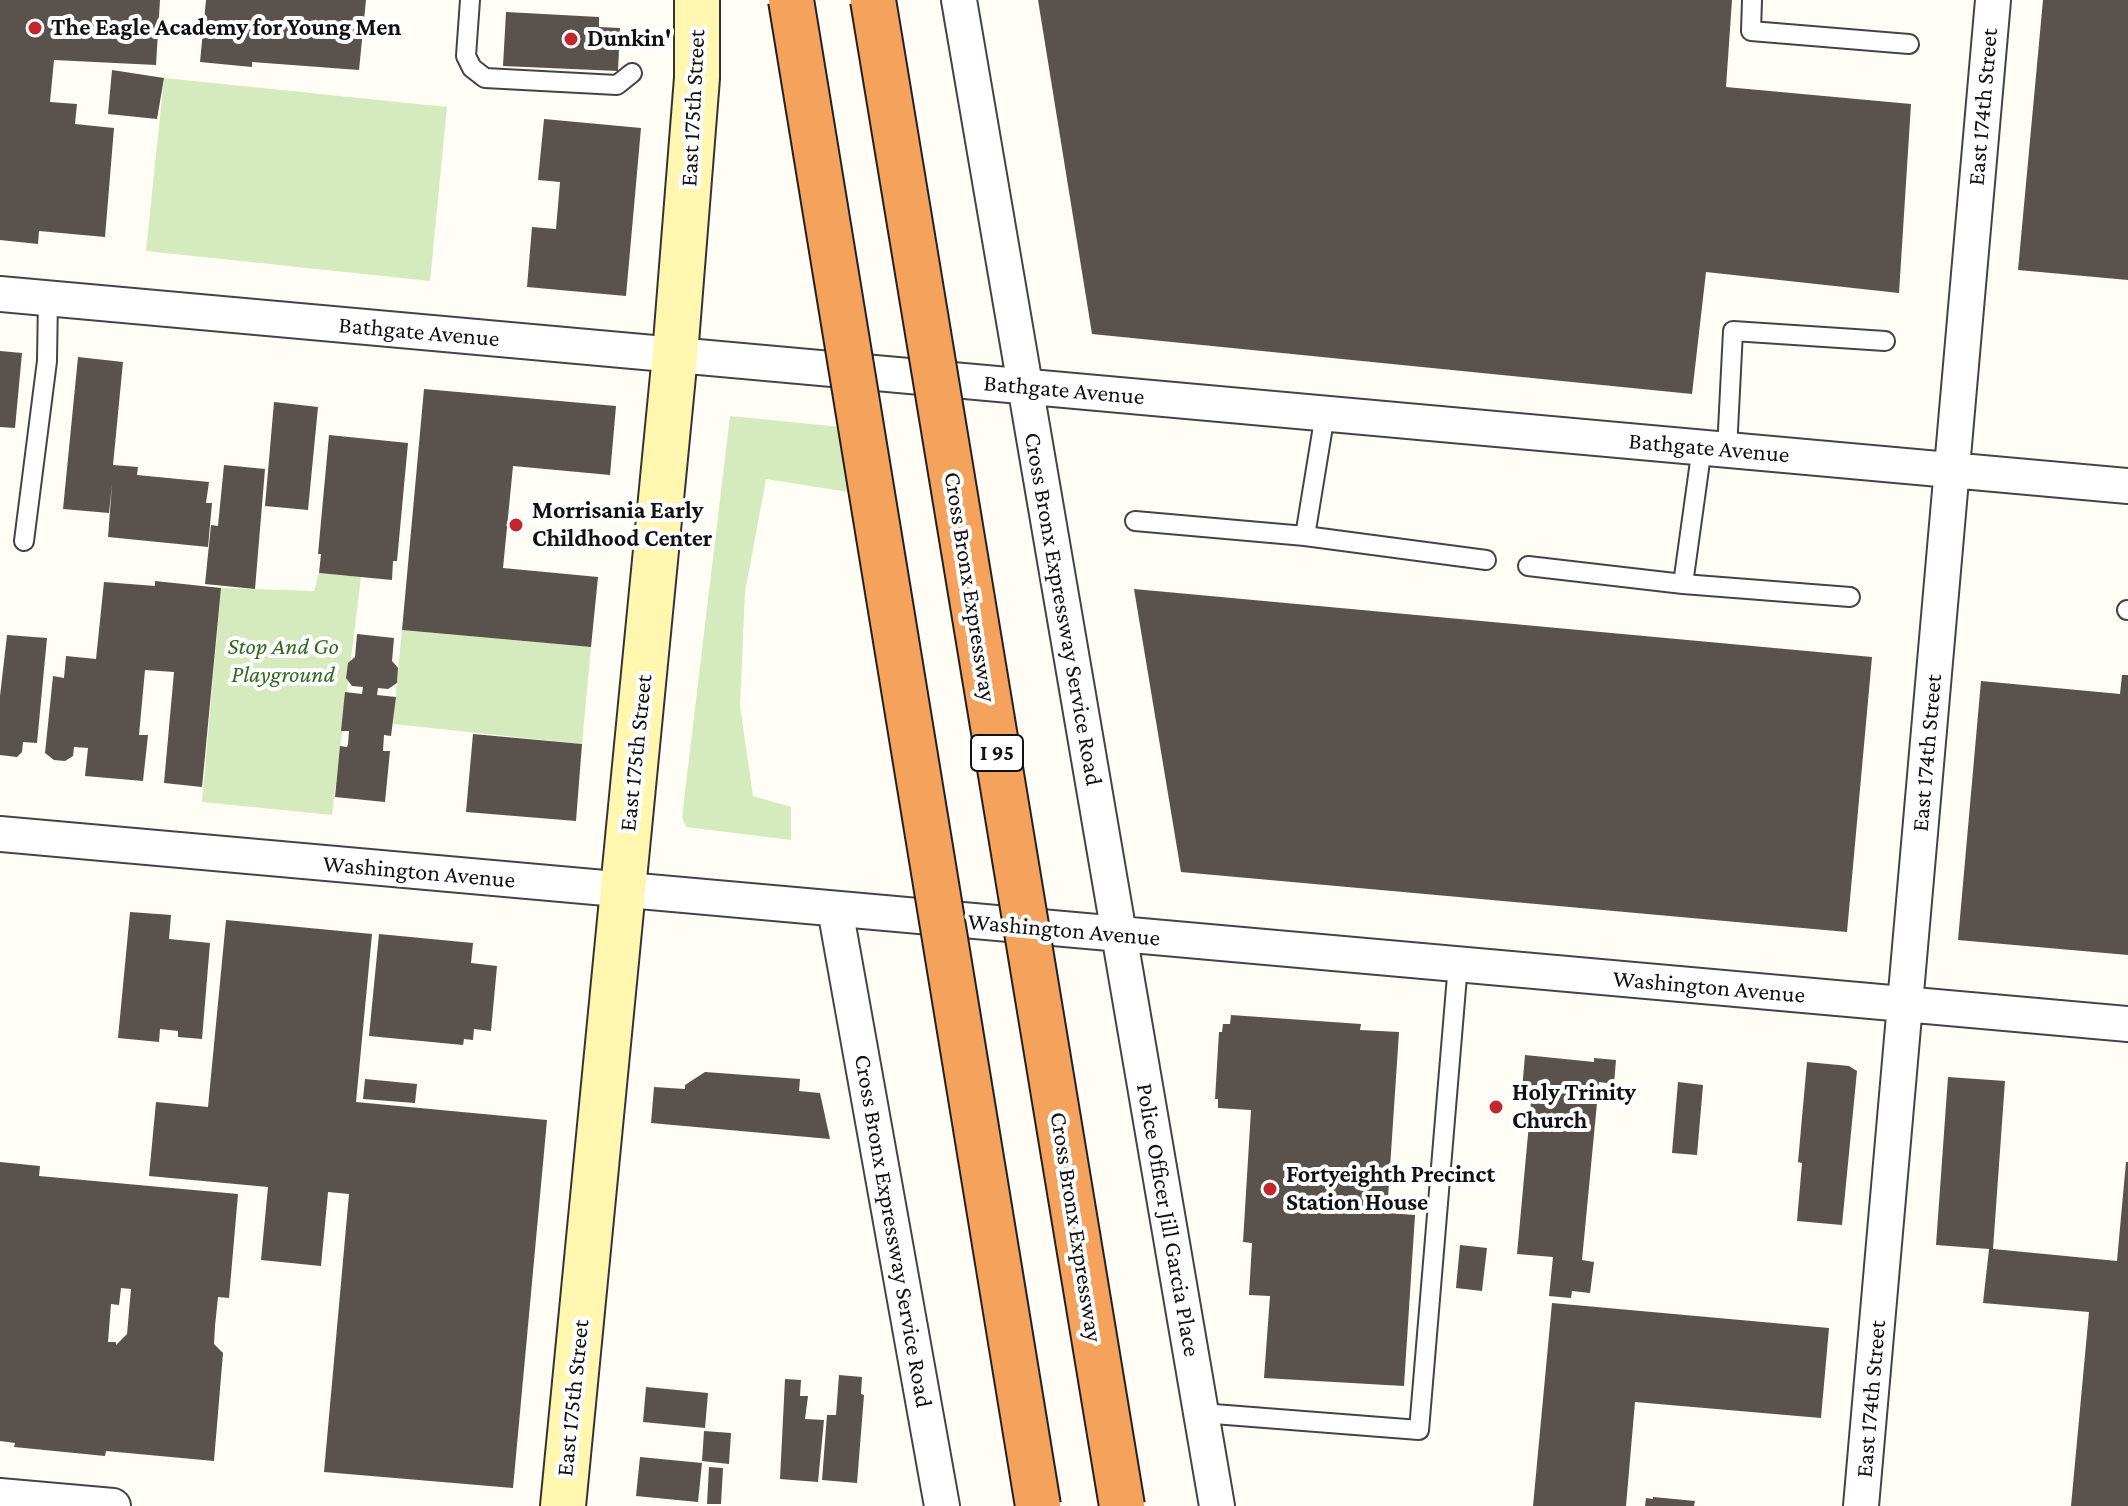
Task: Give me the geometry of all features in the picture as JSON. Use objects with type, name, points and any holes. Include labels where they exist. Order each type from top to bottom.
[{"type":"highway","points":[[791,0],[1038,1506]]},
{"type":"highway","name":"Cross Bronx Expressway","points":[[873,0],[1122,1506]]},
{"type":"main road","name":"East 175th Street","points":[[563,1506],[675,355],[697,78],[697,0]]},
{"type":"street","name":"Cross Bronx Expressway Service Road","points":[[959,0],[1119,935]]},
{"type":"street","name":"East 174th Street","points":[[1861,1506],[1993,0]]},
{"type":"street","name":"Bathgate Avenue","points":[[0,294],[2128,486]]},
{"type":"street","name":"Washington Avenue","points":[[0,834],[2128,1024]]},
{"type":"street","name":"Cross Bronx Expressway Service Road","points":[[835,909],[942,1506]]},
{"type":"street","name":"Police Officer Jill Garcia Place","points":[[1119,935],[1217,1506]]},
{"type":"street","points":[[0,1496],[113,1506]]},
{"type":"lane","points":[[470,0],[466,56],[472,68],[485,78],[617,85],[632,73]]},
{"type":"lane","points":[[1752,0],[1751,31],[1909,44]]},
{"type":"lane","points":[[24,541],[47,361],[48,298]]},
{"type":"lane","points":[[1683,584],[1714,449],[1733,331],[1885,341]]},
{"type":"lane","points":[[1305,536],[1325,414]]},
{"type":"lane","points":[[1135,521],[1305,536],[1486,560]]},
{"type":"lane","points":[[1528,566],[1683,584],[1850,597]]},
{"type":"lane","points":[[1201,1413],[1419,1430],[1458,964]]},
{"type":"green space","points":[[164,78],[447,107],[430,281],[146,251]]},
{"type":"green space","points":[[730,416],[862,429],[867,495],[766,479],[745,592],[740,706],[753,796],[791,807],[791,840],[686,827],[682,817]]},
{"type":"green space","name":"Stop And Go Playground","points":[[319,573],[361,577],[332,815],[202,802],[221,588],[314,591]]},
{"type":"green space","name":"Stop And Go Playground","points":[[402,630],[591,647],[582,744],[393,724]]},
{"type":"building","points":[[0,0],[160,0],[156,65],[54,60],[50,102],[77,104],[75,124],[114,128],[105,237],[39,231],[38,244],[0,240]]},
{"type":"building","points":[[206,0],[366,0],[359,70],[252,62],[252,67],[200,62]]},
{"type":"building","points":[[1038,0],[1732,0],[1726,87],[1911,104],[1899,293],[1706,272],[1692,394],[1092,334]]},
{"type":"building","points":[[2043,0],[2128,0],[2128,280],[2018,270]]},
{"type":"building","points":[[506,12],[599,17],[599,27],[620,28],[618,71],[503,66]]},
{"type":"building","points":[[112,70],[164,78],[157,119],[108,114]]},
{"type":"building","points":[[544,119],[641,128],[626,296],[527,287],[532,227],[556,229],[560,182],[538,180]]},
{"type":"building","points":[[0,351],[22,353],[15,428],[0,427]]},
{"type":"building","points":[[78,357],[123,362],[113,465],[138,467],[137,475],[209,482],[206,503],[212,503],[208,547],[108,537],[112,484],[109,513],[63,509]]},
{"type":"building","points":[[424,389],[616,406],[610,475],[513,466],[503,568],[598,577],[591,647],[402,630]]},
{"type":"building","points":[[274,402],[318,407],[308,510],[265,506]]},
{"type":"building","points":[[329,435],[408,443],[397,561],[393,561],[392,580],[319,573]]},
{"type":"building","points":[[224,465],[265,469],[255,589],[205,584],[211,525],[218,526]]},
{"type":"building","points":[[155,581],[221,588],[202,787],[164,783],[174,672],[145,670],[139,735],[148,735],[143,781],[85,776],[88,748],[74,747],[73,756],[65,761],[54,760],[45,753],[53,676],[64,678],[66,656],[96,659],[104,582],[155,586]]},
{"type":"building","points":[[1134,589],[1872,657],[1847,932],[1181,872]]},
{"type":"building","points":[[357,634],[394,638],[392,661],[398,668],[397,683],[388,689],[378,688],[377,695],[396,697],[391,736],[384,735],[383,751],[390,751],[385,802],[335,797],[340,746],[347,747],[348,744],[349,731],[341,731],[345,692],[362,694],[363,687],[352,686],[346,678],[348,663],[355,657]]},
{"type":"building","points":[[7,635],[47,638],[37,743],[23,742],[22,752],[17,757],[0,755],[0,696]]},
{"type":"building","points":[[2122,675],[2128,675],[2128,955],[1958,940],[1981,681],[2120,694]]},
{"type":"building","points":[[473,734],[582,744],[576,821],[466,812]]},
{"type":"building","points":[[130,912],[171,915],[169,939],[210,943],[202,1039],[178,1037],[178,1031],[160,1029],[159,1042],[118,1038]]},
{"type":"building","points":[[226,920],[372,934],[356,1102],[547,1120],[513,1488],[324,1472],[349,1194],[328,1192],[321,1266],[261,1260],[268,1187],[149,1176],[156,1102],[208,1107]]},
{"type":"building","points":[[379,934],[473,943],[471,963],[497,966],[491,1031],[474,1029],[473,1040],[464,1039],[463,1045],[369,1036]]},
{"type":"building","points":[[1231,1015],[1361,1024],[1360,1030],[1399,1032],[1387,1213],[1415,1215],[1404,1386],[1264,1378],[1270,1296],[1249,1295],[1252,1243],[1243,1242],[1251,1110],[1218,1108],[1218,1099],[1215,1099],[1219,1032],[1222,1032],[1223,1024],[1230,1024]]},
{"type":"building","points":[[1525,1055],[1594,1062],[1594,1058],[1616,1060],[1614,1084],[1599,1082],[1582,1260],[1594,1262],[1590,1293],[1572,1291],[1571,1298],[1549,1296],[1553,1257],[1517,1254],[1532,1091],[1522,1090]]},
{"type":"building","points":[[1807,1062],[1849,1066],[1857,1071],[1842,1225],[1797,1221],[1802,1163],[1798,1162]]},
{"type":"building","points":[[705,1072],[800,1079],[799,1091],[820,1093],[830,1139],[651,1123],[654,1087],[685,1089],[685,1085]]},
{"type":"building","points":[[1948,1077],[2005,1081],[1993,1249],[2117,1261],[2128,1162],[2128,1506],[2071,1506],[2089,1312],[1983,1303],[1989,1249],[1936,1245]]},
{"type":"building","points":[[365,1079],[417,1084],[415,1103],[363,1099]]},
{"type":"building","points":[[1678,1082],[1703,1085],[1697,1155],[1672,1153]]},
{"type":"building","points":[[0,1162],[40,1166],[39,1176],[238,1194],[229,1298],[218,1297],[215,1326],[214,1344],[223,1353],[214,1461],[106,1451],[105,1456],[14,1447],[15,1443],[0,1441]],"holes":[[[121,1288],[131,1289],[127,1334],[116,1345],[116,1342],[108,1342],[111,1304],[119,1305]]]},
{"type":"building","points":[[1460,1245],[1487,1248],[1482,1291],[1456,1288]]},
{"type":"building","points":[[1552,1303],[1829,1328],[1821,1418],[1635,1402],[1626,1506],[1533,1506]]},
{"type":"building","points":[[839,1375],[862,1377],[861,1394],[864,1395],[857,1483],[822,1480],[827,1415],[836,1415]]},
{"type":"building","points":[[785,1379],[801,1380],[800,1396],[808,1396],[805,1419],[824,1420],[818,1482],[780,1479]]},
{"type":"building","points":[[646,1387],[708,1393],[705,1428],[643,1422]]},
{"type":"building","points":[[704,1431],[731,1433],[729,1464],[702,1461]]},
{"type":"building","points":[[640,1457],[702,1463],[698,1502],[636,1496]]},
{"type":"building","points":[[709,1467],[723,1468],[721,1504],[707,1504]]},
{"type":"building","points":[[1646,1498],[1695,1501],[1694,1506],[1645,1506]]},
{"type":"place","name":"The Eagle Academy for Young Men","points":[[35,28]]},
{"type":"place","name":"Dunkin'","points":[[571,39]]},
{"type":"place","name":"Morrisania Early Childhood Center","points":[[516,525]]},
{"type":"place","name":"Holy Trinity Church","points":[[1496,1107]]},
{"type":"place","name":"Fortyeighth Precinct Station House","points":[[1270,1189]]}]
